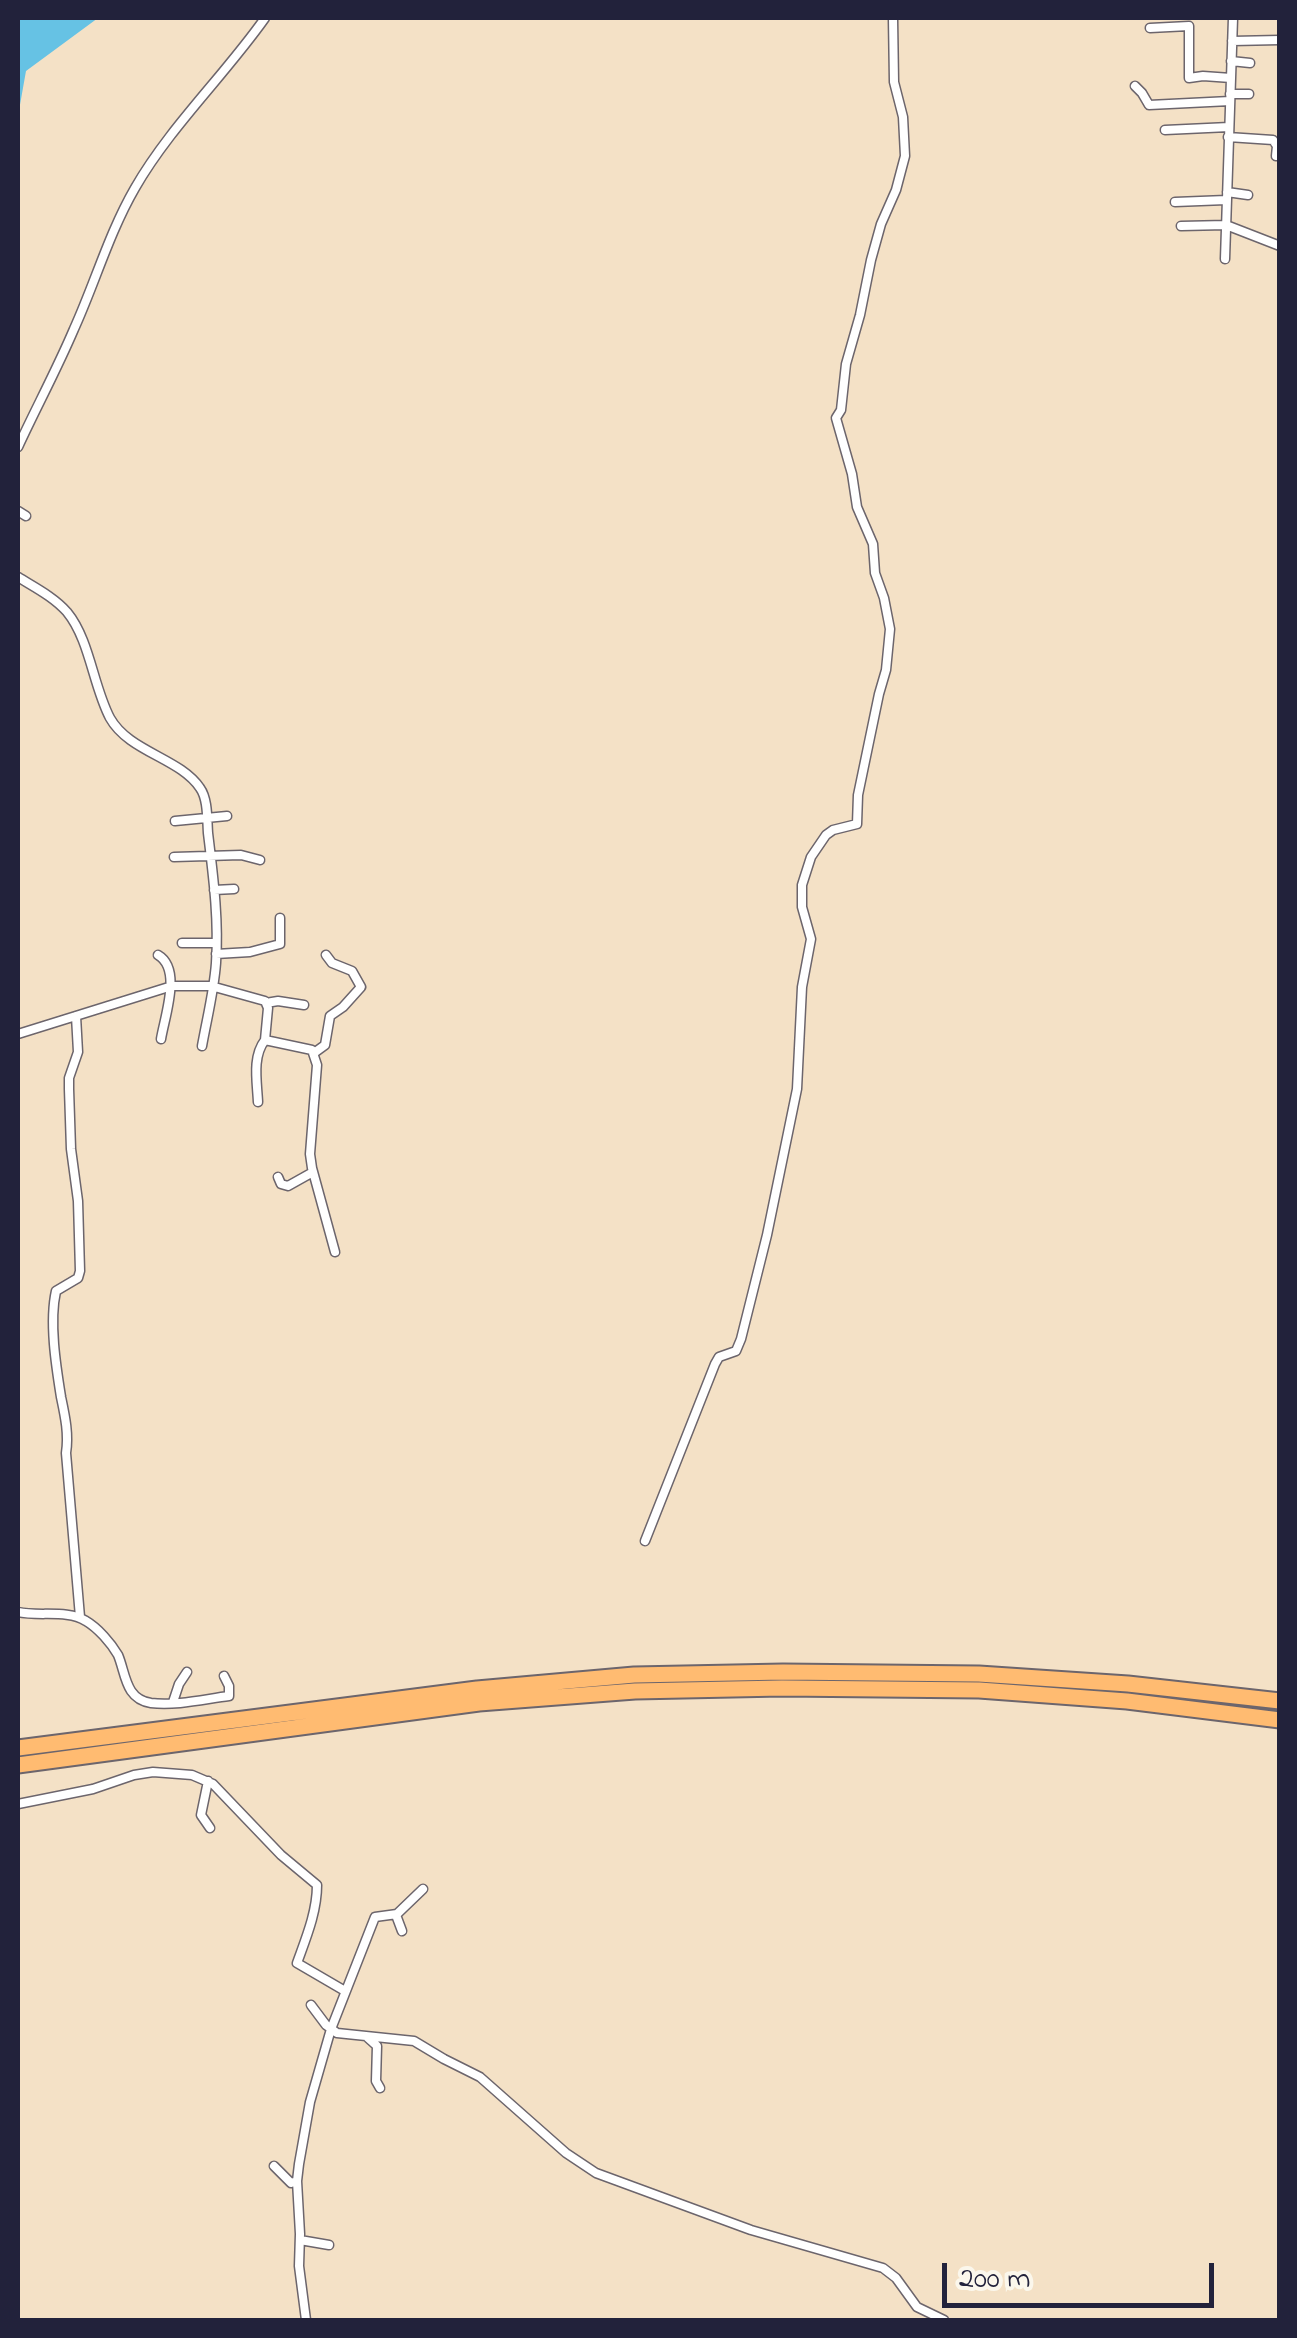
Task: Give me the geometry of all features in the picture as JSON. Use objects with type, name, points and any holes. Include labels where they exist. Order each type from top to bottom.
[{"type":"highway","points":[[18,1748],[478,1688],[634,1675],[979,1674],[1128,1684],[1280,1702]]},
{"type":"highway","points":[[18,1765],[479,1704],[635,1691],[979,1690],[1127,1701],[1280,1720]]},
{"type":"street","points":[[18,447],[133,191],[157,152],[265,18]]},
{"type":"street","points":[[645,1540],[715,1364],[719,1357],[736,1351],[742,1338],[797,1089],[802,987],[811,939],[804,917],[802,885],[811,857],[826,835],[857,824],[860,783],[886,670],[890,623],[875,573],[873,544],[857,507],[836,418],[841,410],[846,364],[871,260],[905,156],[903,116],[894,82],[893,18]]},
{"type":"street","points":[[1225,259],[1226,196],[1222,172],[1229,127],[1233,18]]},
{"type":"street","points":[[1150,28],[1188,26],[1189,78],[1230,78]]},
{"type":"street","points":[[1232,41],[1280,40]]},
{"type":"street","points":[[1231,62],[1250,63]]},
{"type":"street","points":[[1134,86],[1149,106],[1249,94]]},
{"type":"street","points":[[1164,130],[1229,127]]},
{"type":"street","points":[[1228,138],[1273,140],[1276,156],[1280,156]]},
{"type":"street","points":[[1175,202],[1248,194]]},
{"type":"street","points":[[1181,226],[1226,225],[1280,246]]},
{"type":"street","points":[[18,576],[68,614],[79,631],[101,698],[115,726],[204,792],[216,954],[202,1046]]},
{"type":"street","points":[[175,820],[227,816]]},
{"type":"street","points":[[174,857],[241,855],[260,860]]},
{"type":"street","points":[[214,890],[234,890]]},
{"type":"street","points":[[216,954],[250,952],[280,944],[280,918]]},
{"type":"street","points":[[182,942],[216,943]]},
{"type":"street","points":[[158,955],[165,959],[172,978],[162,1039]]},
{"type":"street","points":[[314,1053],[324,1046],[330,1016],[343,1008],[360,987],[352,971],[332,964],[326,955]]},
{"type":"street","points":[[18,1034],[171,986],[214,986],[266,1002],[304,1005]]},
{"type":"street","points":[[258,1102],[256,1062],[265,1040],[266,1002]]},
{"type":"street","points":[[76,1016],[78,1052],[68,1089],[80,1271],[78,1278],[56,1291],[54,1318],[55,1359],[68,1439],[80,1617]]},
{"type":"street","points":[[265,1040],[314,1053],[310,1146],[334,1252]]},
{"type":"street","points":[[278,1177],[281,1184],[288,1186],[313,1172]]},
{"type":"street","points":[[18,1614],[80,1617],[115,1651],[125,1682],[134,1694],[150,1702],[230,1696],[224,1676]]},
{"type":"street","points":[[172,1702],[187,1672]]},
{"type":"street","points":[[18,1804],[92,1789],[134,1774],[192,1775],[208,1781],[281,1855],[317,1885],[310,1926],[297,1963],[345,1991]]},
{"type":"street","points":[[208,1781],[201,1815],[210,1828]]},
{"type":"street","points":[[306,2320],[298,2266],[297,2182],[317,2063],[375,1918],[396,1914],[423,1889]]},
{"type":"street","points":[[396,1914],[402,1931]]},
{"type":"street","points":[[311,2005],[330,2030],[344,2035],[414,2041],[480,2077],[596,2174],[751,2230],[886,2269],[917,2306],[944,2320]]},
{"type":"street","points":[[367,2037],[377,2046],[376,2077],[380,2088]]},
{"type":"street","points":[[274,2166],[291,2184],[297,2182]]},
{"type":"street","points":[[300,2240],[329,2245]]},
{"type":"water","points":[[18,18],[98,18],[26,71],[18,116]]}]
